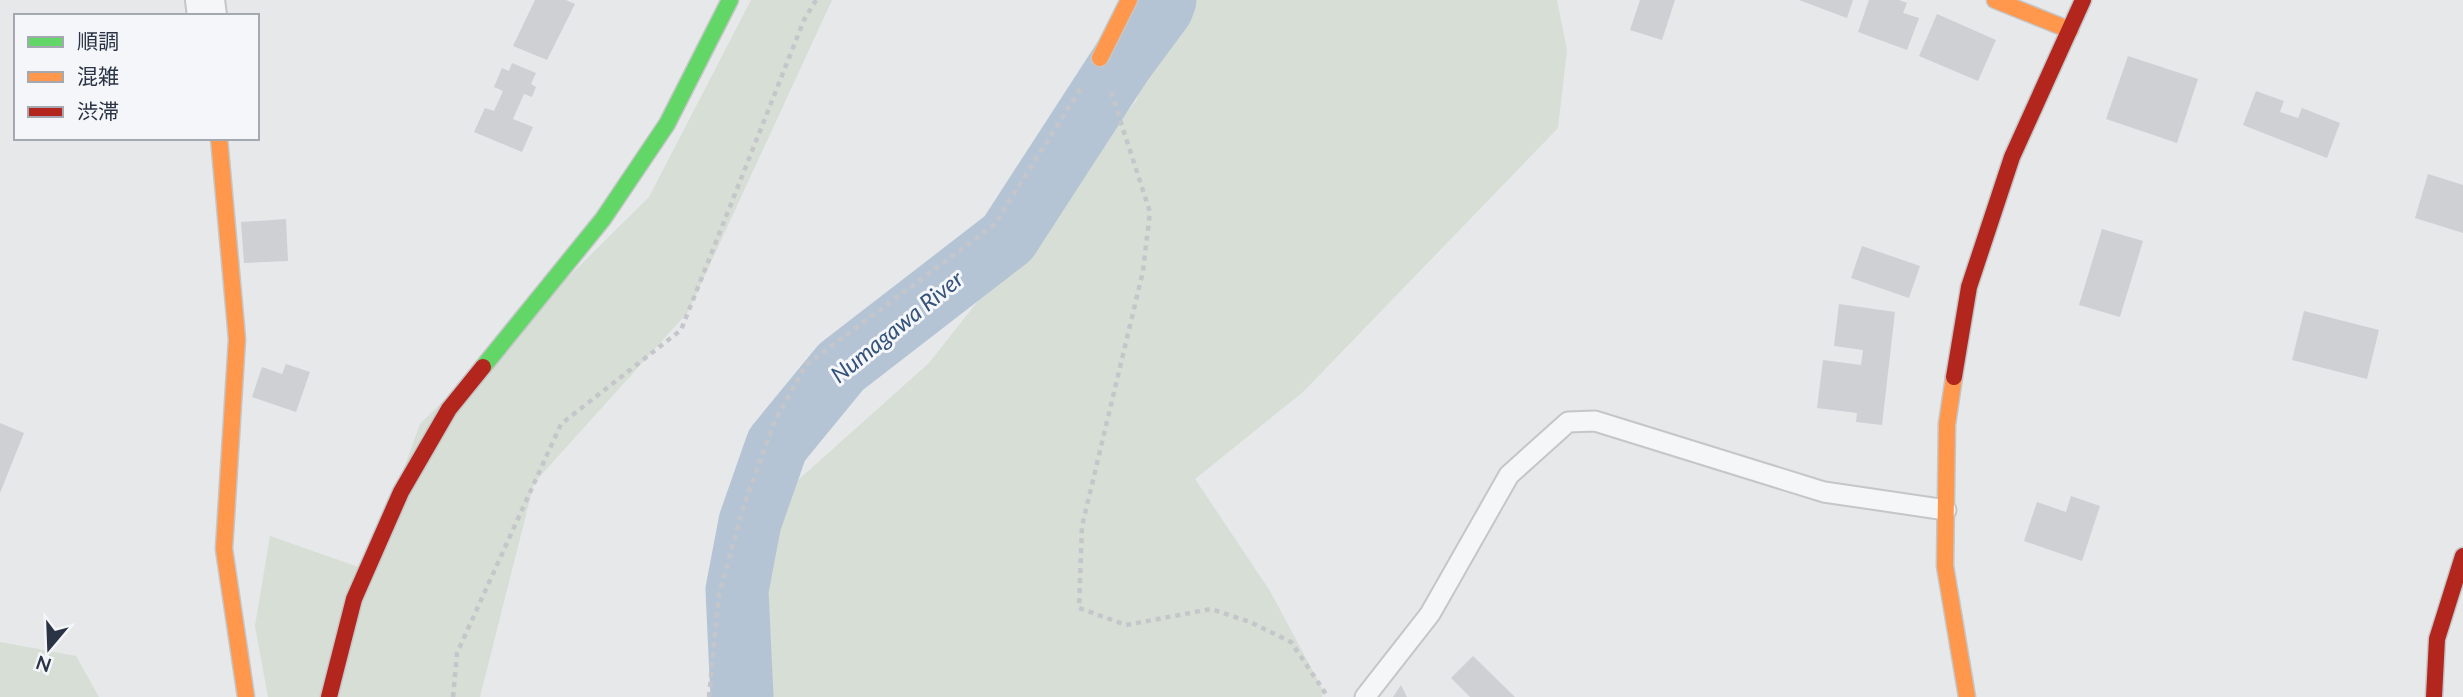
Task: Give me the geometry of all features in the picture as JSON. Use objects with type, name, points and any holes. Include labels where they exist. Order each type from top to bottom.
[{"type":"street","points":[[328,697],[354,599],[401,492],[449,409],[603,219],[667,124],[730,0]]},
{"type":"street","points":[[1100,58],[1129,0]]},
{"type":"street","points":[[1995,0],[2070,30]]},
{"type":"street","points":[[1967,697],[1945,566],[1947,424],[1969,287],[2012,157],[2083,0]]},
{"type":"street","points":[[219,140],[237,339],[225,549],[246,697]]},
{"type":"street","points":[[2434,697],[2438,639],[2463,556]]},
{"type":"lane","points":[[1365,697],[1430,614],[1509,475],[1568,422],[1595,421],[1824,492],[1946,510]]},
{"type":"path","points":[[453,697],[457,653],[561,424],[681,330],[804,20],[816,0]]},
{"type":"path","points":[[709,697],[719,594],[744,505],[775,420],[807,365],[994,226],[1100,58]]},
{"type":"path","points":[[1112,95],[1150,212],[1143,271],[1082,526],[1079,608],[1126,625],[1211,608],[1250,622],[1291,642],[1328,697]]},
{"type":"shaded area","points":[[751,0],[832,0],[688,312],[534,483],[480,697],[268,697],[255,626],[270,536],[367,570],[420,424],[649,197]]},
{"type":"shaded area","points":[[1174,0],[1557,0],[1567,50],[1558,128],[1303,392],[1195,479],[1270,591],[1323,690],[1322,697],[712,697],[797,481],[929,363],[1136,101]]},
{"type":"shaded area","points":[[0,642],[76,656],[99,697],[0,697]]},
{"type":"building","points":[[535,0],[566,0],[575,4],[547,60],[513,46]]},
{"type":"building","points":[[1640,0],[1675,0],[1662,40],[1630,30]]},
{"type":"building","points":[[1799,0],[1853,0],[1847,18]]},
{"type":"building","points":[[1869,0],[1899,0],[1907,3],[1903,13],[1919,18],[1907,50],[1858,32]]},
{"type":"building","points":[[1937,14],[1996,40],[1978,81],[1919,56]]},
{"type":"building","points":[[2128,56],[2198,79],[2177,143],[2106,119]]},
{"type":"building","points":[[512,63],[536,73],[531,84],[536,87],[532,97],[524,94],[513,119],[533,127],[522,152],[474,132],[485,108],[494,111],[503,91],[494,87],[502,68],[509,71]]},
{"type":"building","points":[[2256,91],[2284,101],[2280,112],[2298,118],[2302,108],[2340,123],[2327,158],[2243,125]]},
{"type":"building","points":[[2428,174],[2463,185],[2463,233],[2415,218]]},
{"type":"building","points":[[286,219],[288,261],[244,263],[241,222]]},
{"type":"building","points":[[2102,229],[2143,241],[2120,317],[2079,305]]},
{"type":"building","points":[[1862,246],[1920,266],[1909,298],[1851,278]]},
{"type":"building","points":[[1839,304],[1895,312],[1882,425],[1856,422],[1857,413],[1817,408],[1823,360],[1861,365],[1863,350],[1834,346]]},
{"type":"building","points":[[2304,311],[2379,330],[2367,379],[2292,360]]},
{"type":"building","points":[[286,364],[310,372],[296,412],[252,397],[262,367],[282,374]]},
{"type":"building","points":[[0,423],[24,433],[0,493]]},
{"type":"building","points":[[2071,496],[2100,506],[2082,561],[2024,541],[2037,502],[2066,512]]},
{"type":"building","points":[[1473,656],[1515,697],[1470,697],[1451,678]]},
{"type":"building","points":[[1401,685],[1407,697],[1393,697]]},
{"type":"waterway","name":"Numagawa River","points":[[742,697],[737,590],[750,522],[777,445],[841,367],[1008,238],[1165,0]]},
{"type":"traffic: fast","points":[[483,367],[603,219],[667,124],[730,0]]},
{"type":"traffic: slow","points":[[1100,58],[1129,0]]},
{"type":"traffic: slow","points":[[1995,0],[2070,30]]},
{"type":"traffic: slow","points":[[219,140],[237,339],[224,549],[246,697]]},
{"type":"traffic: slow","points":[[1954,377],[1947,424],[1945,566],[1967,697]]},
{"type":"traffic: jam","points":[[1954,377],[1969,287],[2012,157],[2083,0]]},
{"type":"traffic: jam","points":[[329,697],[354,599],[401,492],[449,409],[483,367]]},
{"type":"traffic: jam","points":[[2434,697],[2437,639],[2463,556]]}]
